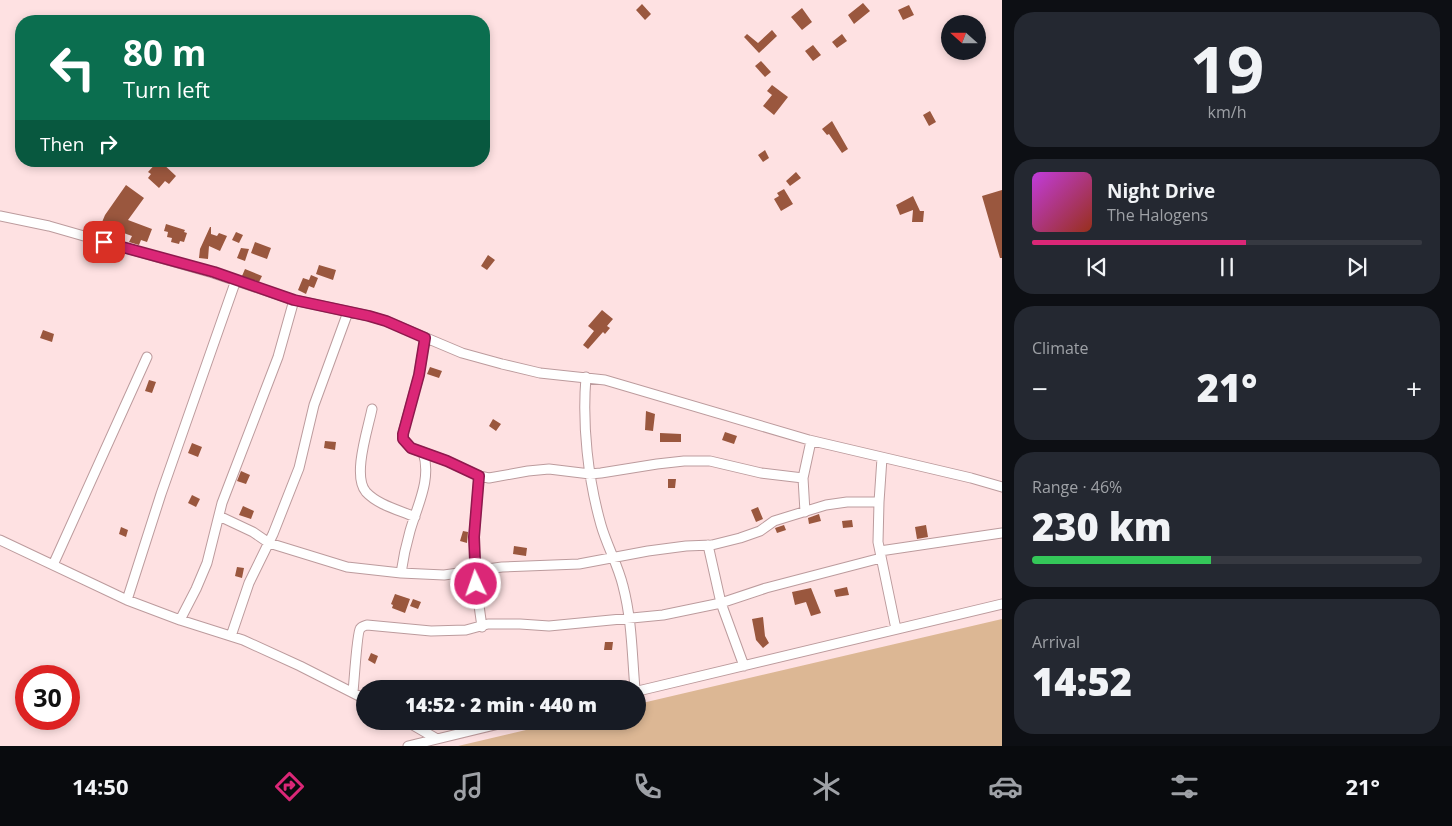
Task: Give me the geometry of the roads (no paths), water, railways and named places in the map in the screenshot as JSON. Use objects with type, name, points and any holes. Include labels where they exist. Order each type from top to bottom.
[{"type":"street","points":[[0,216],[56,229],[214,272],[294,300],[386,321],[462,353],[527,370],[554,375],[586,377],[623,385],[811,440],[1002,487]]},
{"type":"street","points":[[127,600],[161,494],[236,280]]},
{"type":"street","points":[[180,620],[207,563],[230,481],[278,358],[294,300]]},
{"type":"street","points":[[231,636],[249,583],[269,543],[299,468],[314,404],[348,312]]},
{"type":"street","points":[[425,338],[419,375],[403,439],[411,448],[479,476],[489,478],[528,470],[549,469],[590,474],[684,461],[710,461],[761,473],[803,478]]},
{"type":"street","points":[[53,565],[147,357]]},
{"type":"street","points":[[586,377],[584,401],[590,474],[601,525],[623,586],[629,617],[635,680]]},
{"type":"street","points":[[372,409],[360,472],[362,485],[366,492],[375,499],[414,516]]},
{"type":"street","points":[[805,512],[803,478],[811,440]]},
{"type":"street","points":[[401,573],[414,516],[426,481],[427,465],[423,452]]},
{"type":"street","points":[[882,458],[878,542],[896,629]]},
{"type":"street","points":[[479,476],[474,537],[475,571],[482,627]]},
{"type":"street","points":[[219,516],[253,532],[269,543],[347,567],[401,573],[444,575],[502,566],[580,564],[648,550],[708,545],[747,536],[760,531],[774,521],[833,504],[879,502]]},
{"type":"street","points":[[353,692],[359,630],[362,626],[431,631],[466,630],[488,624],[549,626],[663,615],[721,603],[880,555],[1002,533]]},
{"type":"street","points":[[0,540],[127,600],[180,620],[243,640],[356,694]]},
{"type":"street","points":[[708,545],[721,603],[744,666]]},
{"type":"street","points":[[646,688],[1002,604]]},
{"type":"street","points":[[422,730],[437,739]]},
{"type":"street","points":[[408,746],[474,730]]}]
